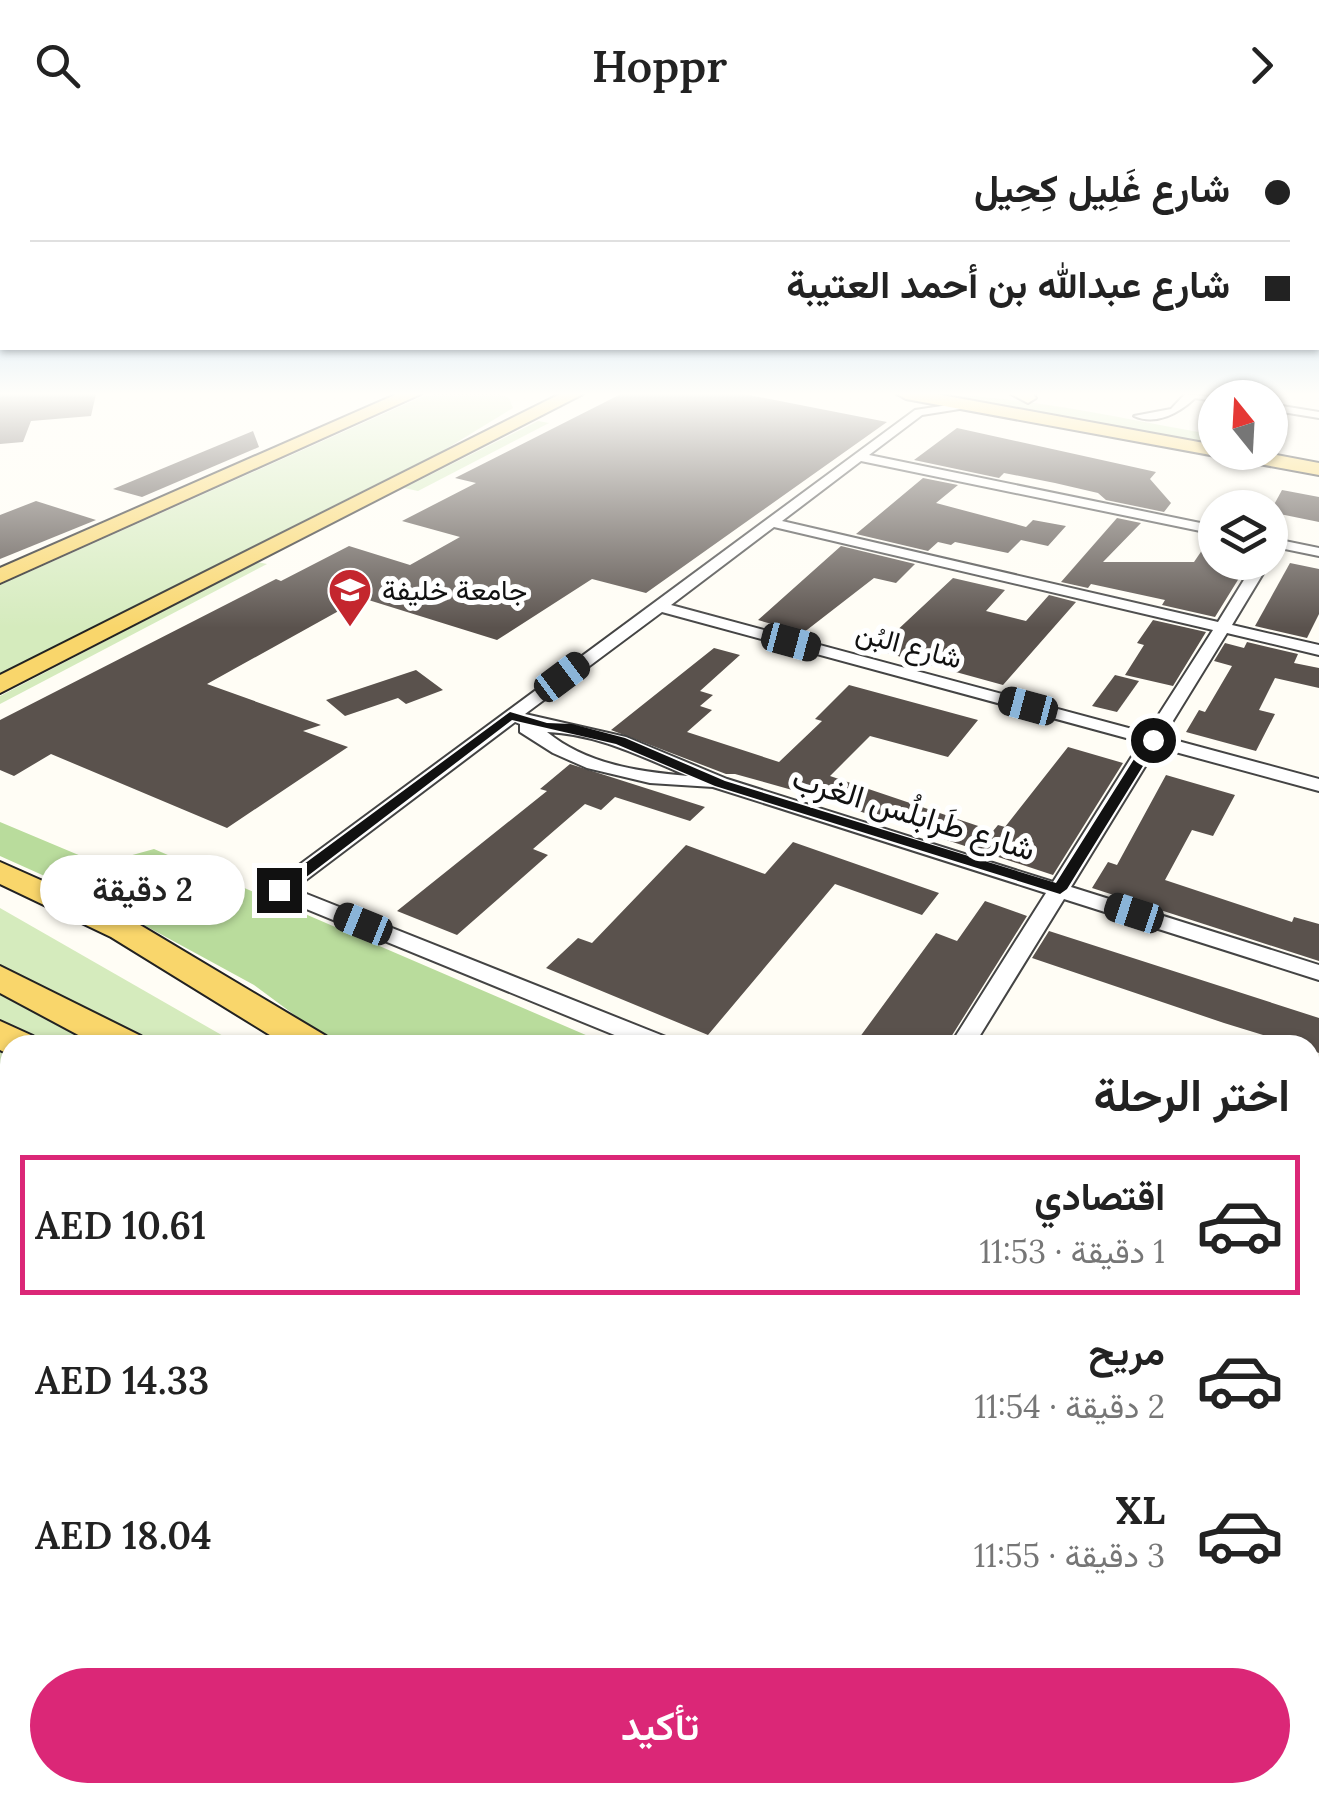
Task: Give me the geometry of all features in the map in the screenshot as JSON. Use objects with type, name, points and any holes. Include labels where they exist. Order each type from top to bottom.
[{"type":"main road","points":[[0,576],[237,472]]},
{"type":"main road","points":[[0,685],[418,472]]},
{"type":"main road","points":[[0,872],[66,898],[166,950],[298,1035]]},
{"type":"main road","points":[[0,978],[109,1035]]},
{"type":"street","points":[[637,1035],[279,890],[838,472]]},
{"type":"street","points":[[936,472],[1198,526]]},
{"type":"street","points":[[771,522],[1319,650]]},
{"type":"street","points":[[1288,547],[1319,552]]},
{"type":"street","points":[[968,1035],[1252,580]]},
{"type":"street","name":"شارع البُن","points":[[658,606],[1319,784]]},
{"type":"street","name":"شارع طَرابلُس الغرب","points":[[507,718],[539,732],[560,750],[614,769],[720,784]]},
{"type":"street","name":"شارع طَرابلُس الغرب","points":[[507,718],[572,728],[620,741],[720,784],[1319,973]]},
{"type":"green space","points":[[253,472],[404,472],[0,675],[0,585]]},
{"type":"green space","points":[[436,472],[455,472],[418,491],[404,488]]},
{"type":"green space","points":[[257,562],[267,564],[0,704],[0,696]]},
{"type":"green space","points":[[0,822],[100,864],[154,849],[586,1035],[322,1035],[254,985],[98,900],[0,856]]},
{"type":"green space","points":[[0,908],[222,1035],[0,1035]]},
{"type":"building","points":[[154,472],[200,472],[142,497],[113,489]]},
{"type":"building","points":[[467,472],[816,472],[646,593],[592,579],[497,640],[362,598],[207,684],[321,725],[303,731],[348,747],[227,828],[51,754],[14,776],[0,770],[0,720],[276,579],[281,581],[349,546],[410,565],[460,537],[402,521],[476,483],[455,478]]},
{"type":"building","points":[[971,472],[1156,472],[1150,479],[1171,503],[1164,512],[1106,500],[1098,493],[1055,483],[1004,473],[999,478]]},
{"type":"building","points":[[923,478],[958,485],[936,503],[1026,527],[1033,520],[1066,526],[1048,546],[1021,540],[1008,553],[955,542],[938,542],[928,551],[856,534]]},
{"type":"building","points":[[1288,491],[1319,497],[1319,522],[1288,516]]},
{"type":"building","points":[[36,501],[96,520],[0,559],[0,515]]},
{"type":"building","points":[[1117,518],[1141,523],[1103,562],[1194,562],[1198,556],[1198,580],[1238,580],[1215,617],[1162,605],[1165,600],[1091,584],[1088,588],[1061,582]]},
{"type":"building","points":[[841,546],[915,564],[896,583],[874,578],[803,633],[758,620]]},
{"type":"building","points":[[1290,563],[1319,569],[1319,614],[1307,638],[1255,626],[1281,580],[1288,580]]},
{"type":"building","points":[[953,578],[1005,590],[986,611],[1026,621],[1049,595],[1076,602],[1003,685],[876,650]]},
{"type":"building","points":[[1153,620],[1206,632],[1173,686],[1125,675],[1144,645],[1137,643]]},
{"type":"building","points":[[1247,642],[1298,654],[1294,663],[1319,668],[1319,688],[1275,678],[1259,710],[1275,714],[1256,751],[1186,732],[1199,710],[1205,712],[1232,666],[1214,661],[1225,643],[1244,648]]},
{"type":"building","points":[[714,648],[740,655],[700,691],[713,695],[700,706],[712,710],[687,732],[779,762],[822,721],[815,719],[849,685],[978,720],[948,757],[870,736],[830,776],[993,831],[998,825],[1005,827],[1068,747],[1123,763],[1053,875],[810,795],[726,774],[611,730]]},
{"type":"building","points":[[416,670],[443,690],[406,704],[398,698],[345,716],[326,700]]},
{"type":"building","points":[[1115,675],[1139,681],[1117,712],[1092,706]]},
{"type":"building","points":[[570,764],[705,807],[690,821],[615,797],[601,810],[585,804],[533,849],[548,855],[457,935],[397,911],[547,791],[540,789]]},
{"type":"building","points":[[1166,775],[1235,795],[1213,836],[1192,830],[1165,880],[1292,922],[1294,917],[1319,924],[1319,961],[1092,888],[1108,862],[1117,865]]},
{"type":"building","points":[[793,842],[939,893],[922,915],[835,884],[708,1035],[546,968],[578,938],[592,943],[686,845],[765,874]]},
{"type":"building","points":[[985,901],[1027,916],[952,1035],[861,1035],[936,933],[957,941]]},
{"type":"building","points":[[1049,931],[1319,1018],[1319,1035],[1263,1035],[1032,958]]},
{"type":"place","name":"جامعة خليفة","points":[[350,628]]},
{"type":"route","points":[[279,890],[510,716],[620,741],[720,784],[1060,889],[1153,740]]}]
